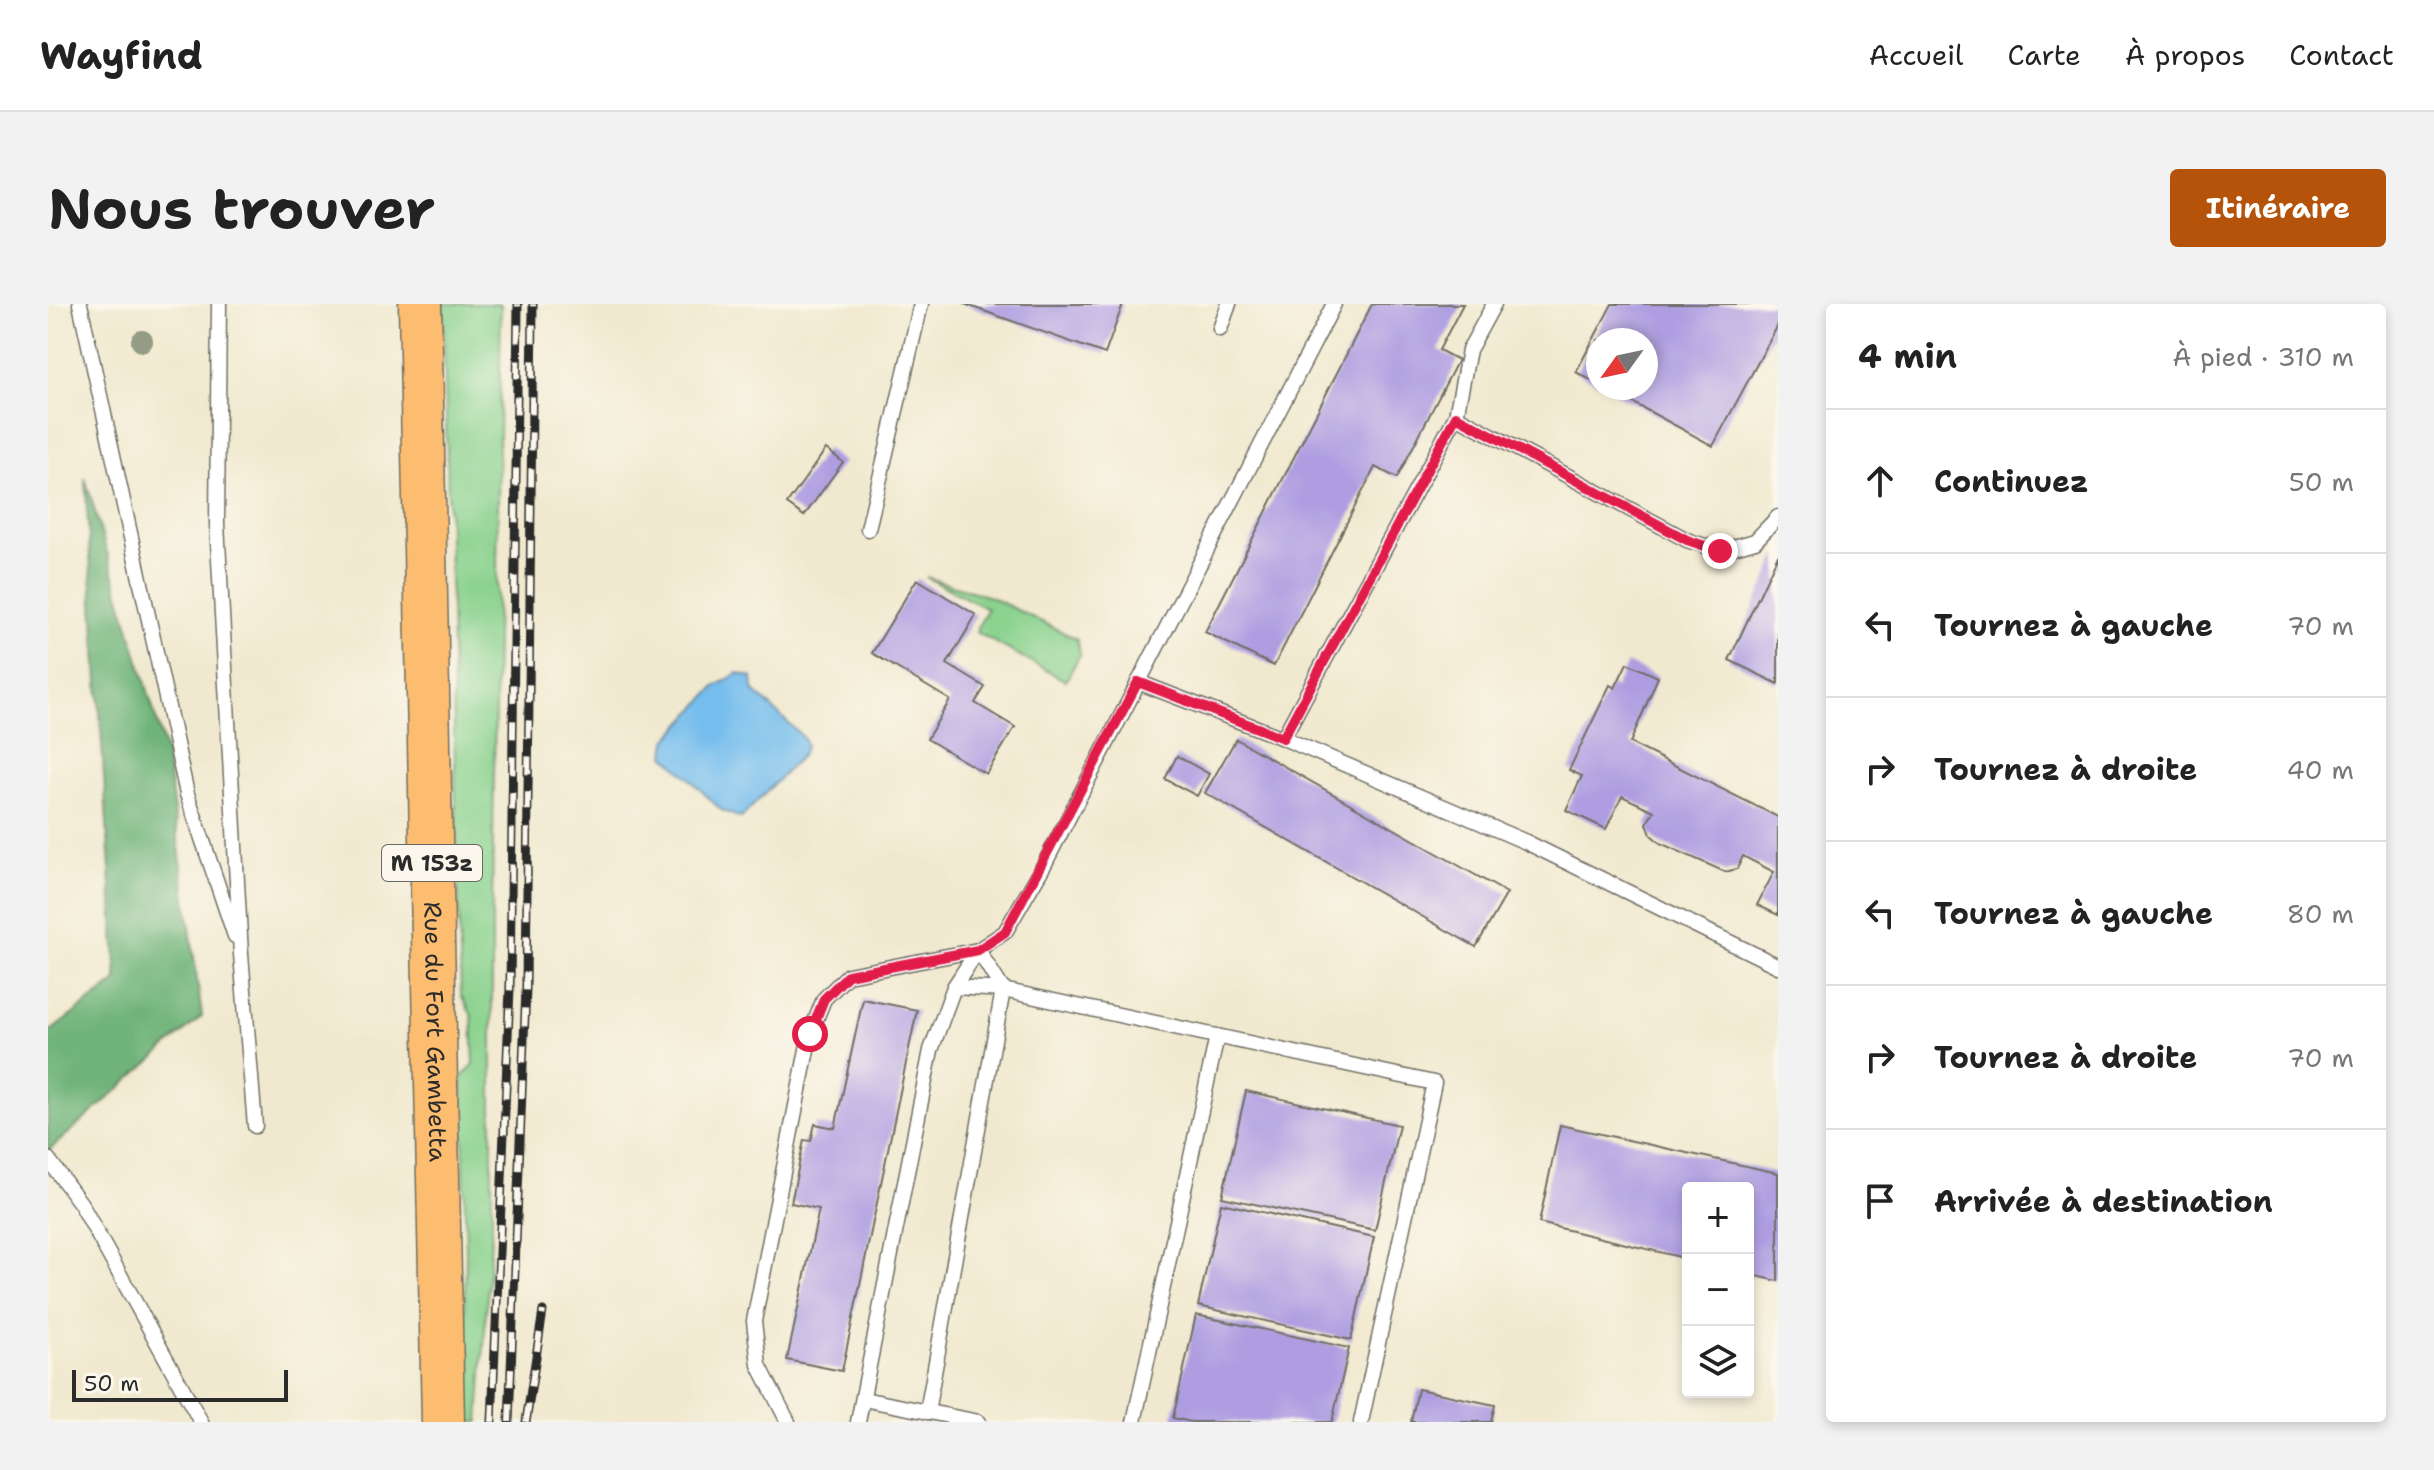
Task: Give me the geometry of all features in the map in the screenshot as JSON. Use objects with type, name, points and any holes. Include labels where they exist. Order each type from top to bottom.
[{"type":"main road","name":"Rue du Fort Gambetta","points":[[420,304],[443,1422]]},
{"type":"lane","points":[[80,304],[187,794],[241,954]]},
{"type":"lane","points":[[219,304],[217,524],[241,954],[255,1126]]},
{"type":"lane","points":[[868,529],[921,304]]},
{"type":"lane","points":[[1220,329],[1229,304]]},
{"type":"lane","points":[[788,1422],[759,1365],[754,1321],[810,1034],[824,999],[848,975],[978,950],[1005,932],[1022,905],[1334,304]]},
{"type":"lane","points":[[1283,738],[1456,416],[1469,350],[1494,304]]},
{"type":"lane","points":[[1456,416],[1687,540],[1720,551],[1755,541],[1778,517]]},
{"type":"lane","points":[[1138,682],[1283,738],[1526,842],[1778,966]]},
{"type":"lane","points":[[858,1422],[931,1050],[954,987],[978,950]]},
{"type":"lane","points":[[927,1412],[1003,990],[978,950]]},
{"type":"lane","points":[[954,987],[1003,990],[1434,1083],[1361,1422]]},
{"type":"lane","points":[[1134,1422],[1217,1036]]},
{"type":"lane","points":[[48,1159],[81,1204],[201,1422]]},
{"type":"lane","points":[[863,1399],[979,1422]]},
{"type":"green space","points":[[443,304],[501,304],[492,909],[492,1223],[479,1422],[462,1422],[466,1253],[462,1077],[474,1064],[472,1016],[461,995]]},
{"type":"green space","points":[[85,478],[166,752],[202,1016],[48,1151],[48,1033],[117,981]]},
{"type":"green space","points":[[926,577],[990,597],[1077,639],[1080,654],[1066,681],[976,632],[987,609]]},
{"type":"water","points":[[738,673],[752,677],[753,690],[803,737],[806,745],[802,755],[741,818],[721,810],[665,755],[667,740],[715,687]]},
{"type":"building","points":[[964,304],[1123,304],[1105,354]]},
{"type":"building","points":[[1372,304],[1463,304],[1439,350],[1458,360],[1397,478],[1375,467],[1274,666],[1205,632]]},
{"type":"building","points":[[1612,304],[1778,304],[1778,325],[1713,446],[1628,400],[1658,400],[1658,328],[1599,328]]},
{"type":"building","points":[[1586,353],[1586,377],[1576,372]]},
{"type":"building","points":[[826,449],[843,462],[804,516],[787,504]]},
{"type":"building","points":[[1778,555],[1778,684],[1729,660]]},
{"type":"building","points":[[917,579],[976,615],[947,664],[985,687],[975,703],[1015,727],[986,774],[927,739],[950,700],[872,653]]},
{"type":"building","points":[[1627,663],[1658,677],[1630,743],[1778,817],[1778,915],[1757,905],[1774,872],[1743,856],[1737,869],[1725,872],[1660,843],[1651,835],[1647,823],[1654,811],[1622,796],[1606,829],[1566,810],[1582,776],[1569,770],[1610,685],[1615,688]]},
{"type":"building","points":[[1236,739],[1507,893],[1476,947],[1205,793]]},
{"type":"building","points":[[1177,756],[1209,774],[1197,796],[1165,779]]},
{"type":"building","points":[[863,999],[917,1010],[842,1371],[787,1360],[819,1209],[791,1203],[804,1140],[811,1141],[815,1124],[835,1128]]},
{"type":"building","points":[[1246,1091],[1399,1125],[1375,1230],[1222,1197]]},
{"type":"building","points":[[1560,1125],[1778,1173],[1778,1281],[1754,1275],[1754,1182],[1682,1182],[1682,1258],[1539,1223]]},
{"type":"building","points":[[1221,1203],[1374,1237],[1351,1340],[1198,1306]]},
{"type":"building","points":[[1196,1315],[1349,1348],[1332,1422],[1191,1422],[1173,1418]]},
{"type":"building","points":[[1418,1389],[1495,1405],[1491,1422],[1411,1422]]},
{"type":"railway","points":[[492,1422],[510,988],[518,304]]},
{"type":"railway","points":[[509,1422],[526,988],[533,304]]},
{"type":"railway","points":[[526,1422],[543,1311]]},
{"type":"route","points":[[810,1034],[824,999],[848,975],[978,950],[1005,932],[1044,865],[1138,682],[1283,738],[1456,416],[1687,540],[1720,551]]}]
